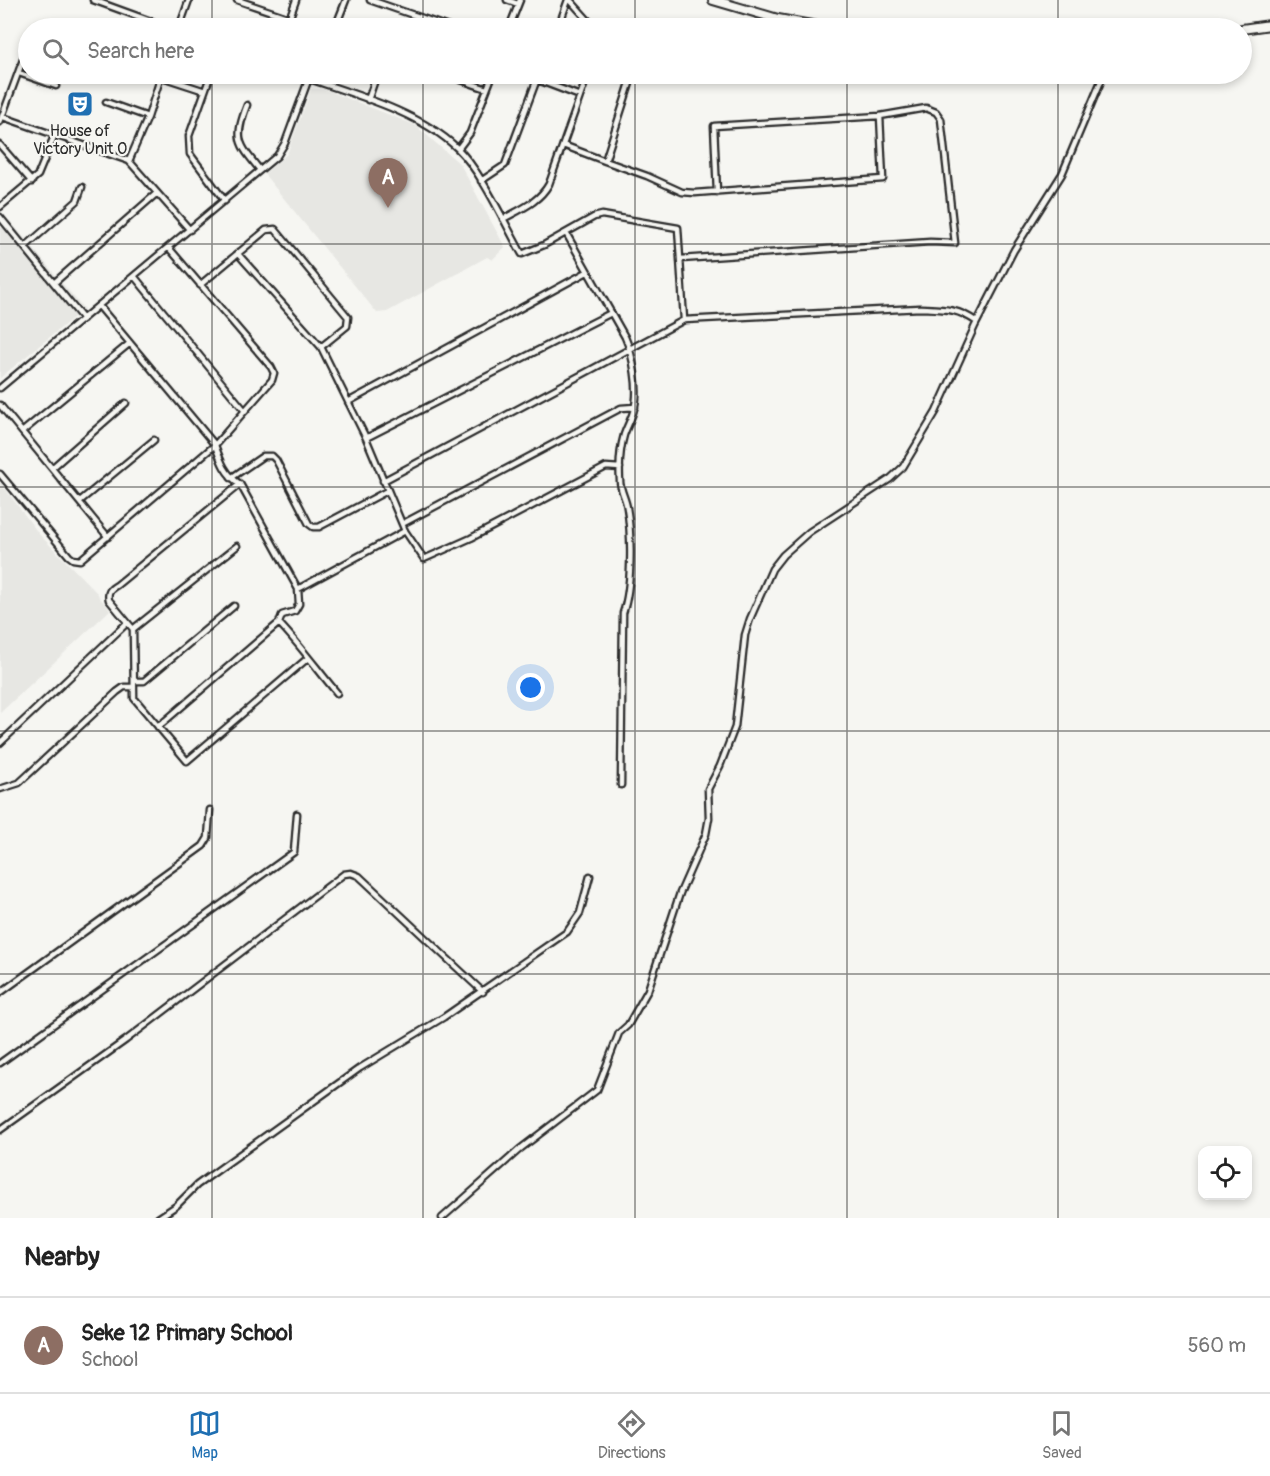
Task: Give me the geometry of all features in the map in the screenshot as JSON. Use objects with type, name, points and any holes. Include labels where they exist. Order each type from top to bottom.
[{"type":"main road","points":[[713,0],[775,18]]},
{"type":"main road","points":[[1252,28],[1270,25]]},
{"type":"street","points":[[93,0],[142,18]]},
{"type":"street","points":[[183,18],[189,0]]},
{"type":"street","points":[[237,0],[290,18],[296,0]]},
{"type":"street","points":[[339,18],[346,0]]},
{"type":"street","points":[[370,0],[422,18]]},
{"type":"street","points":[[507,0],[519,2],[513,18]]},
{"type":"street","points":[[562,18],[569,0],[586,18]]},
{"type":"street","points":[[18,76],[2,119],[54,134],[129,161],[190,230]]},
{"type":"street","points":[[50,84],[56,86]]},
{"type":"street","points":[[129,161],[148,117],[158,84]]},
{"type":"street","points":[[184,84],[205,91]]},
{"type":"street","points":[[207,84],[189,136],[190,154],[225,201]]},
{"type":"street","points":[[0,388],[260,171],[281,150],[307,84]]},
{"type":"street","points":[[325,84],[415,119],[437,132],[458,149],[481,181],[522,254],[602,215],[678,228],[684,320]]},
{"type":"street","points":[[368,100],[374,84]]},
{"type":"street","points":[[473,84],[487,89]]},
{"type":"street","points":[[458,149],[470,133],[489,84]]},
{"type":"street","points":[[481,181],[505,165],[535,84]]},
{"type":"street","points":[[550,84],[580,96]]},
{"type":"street","points":[[503,219],[534,202],[543,194],[584,84]]},
{"type":"street","points":[[605,161],[630,84]]},
{"type":"street","points":[[442,1218],[520,1149],[597,1090],[619,1033],[628,1025],[648,990],[676,903],[706,834],[709,818],[708,789],[720,766],[735,727],[745,635],[772,569],[783,555],[808,532],[890,480],[903,467],[936,412],[977,322],[1014,250],[1062,174],[1100,84]]},
{"type":"street","points":[[106,102],[148,117]]},
{"type":"street","points":[[247,105],[239,129],[241,145],[260,171]]},
{"type":"street","points":[[681,259],[930,242],[955,243],[941,119],[936,112],[926,108],[880,116],[714,126],[717,192]]},
{"type":"street","points":[[562,145],[647,176],[682,192],[717,192],[883,179],[880,116]]},
{"type":"street","points":[[0,207],[32,182],[41,170],[54,134]]},
{"type":"street","points":[[0,145],[32,182]]},
{"type":"street","points":[[25,247],[77,201],[82,187]]},
{"type":"street","points":[[54,283],[157,193]]},
{"type":"street","points":[[0,218],[83,319]]},
{"type":"street","points":[[200,285],[266,230],[272,228],[277,231],[348,317],[347,326],[321,347]]},
{"type":"street","points":[[566,233],[630,349],[635,377],[635,407],[624,436],[620,468],[620,484],[627,508],[630,555],[628,600],[623,614],[621,785]]},
{"type":"street","points":[[0,474],[73,559],[83,559],[215,445],[272,380],[273,370],[169,248]]},
{"type":"street","points":[[238,254],[321,347],[366,438],[405,531],[424,559],[471,538],[606,466],[620,468]]},
{"type":"street","points":[[348,402],[587,272]]},
{"type":"street","points":[[134,276],[245,411]]},
{"type":"street","points":[[99,306],[215,445],[223,468],[240,484],[298,589],[299,604],[295,612],[282,615],[279,623],[158,727]]},
{"type":"street","points":[[383,481],[684,320],[920,308],[945,309],[964,313],[977,322]]},
{"type":"street","points":[[366,438],[610,313]]},
{"type":"street","points":[[22,432],[130,342]]},
{"type":"street","points":[[52,468],[126,403]]},
{"type":"street","points":[[0,405],[108,537]]},
{"type":"street","points":[[402,524],[621,408],[635,407]]},
{"type":"street","points":[[80,501],[154,440]]},
{"type":"street","points":[[231,478],[263,456],[272,456],[309,524],[313,527],[319,527],[387,491]]},
{"type":"street","points":[[240,484],[111,588],[108,594],[109,600],[132,629],[134,698],[187,761],[308,658]]},
{"type":"street","points":[[298,589],[405,531]]},
{"type":"street","points":[[132,629],[237,546]]},
{"type":"street","points":[[0,789],[19,783],[117,692],[124,687],[144,681],[234,606]]},
{"type":"street","points":[[0,743],[127,623]]},
{"type":"street","points":[[279,623],[299,644],[337,693]]},
{"type":"street","points":[[0,993],[203,846],[208,838],[210,810]]},
{"type":"street","points":[[0,1063],[294,852],[297,814]]},
{"type":"street","points":[[0,1130],[126,1040],[344,874],[351,873],[359,876],[483,992]]},
{"type":"street","points":[[158,1218],[176,1206],[197,1185],[360,1068],[483,992],[567,932],[580,913],[590,876]]},
{"type":"shaded area","points":[[311,89],[324,89],[415,125],[460,164],[505,247],[492,260],[487,257],[387,312],[377,313],[264,174],[287,154]]},
{"type":"shaded area","points":[[10,221],[84,309],[0,378],[0,229]]},
{"type":"shaded area","points":[[0,482],[39,534],[98,594],[110,610],[0,713]]},
{"type":"place","name":"House of Victory Unit O","points":[[80,104]]},
{"type":"place","name":"Seke 12 Primary School","points":[[388,208]]}]
